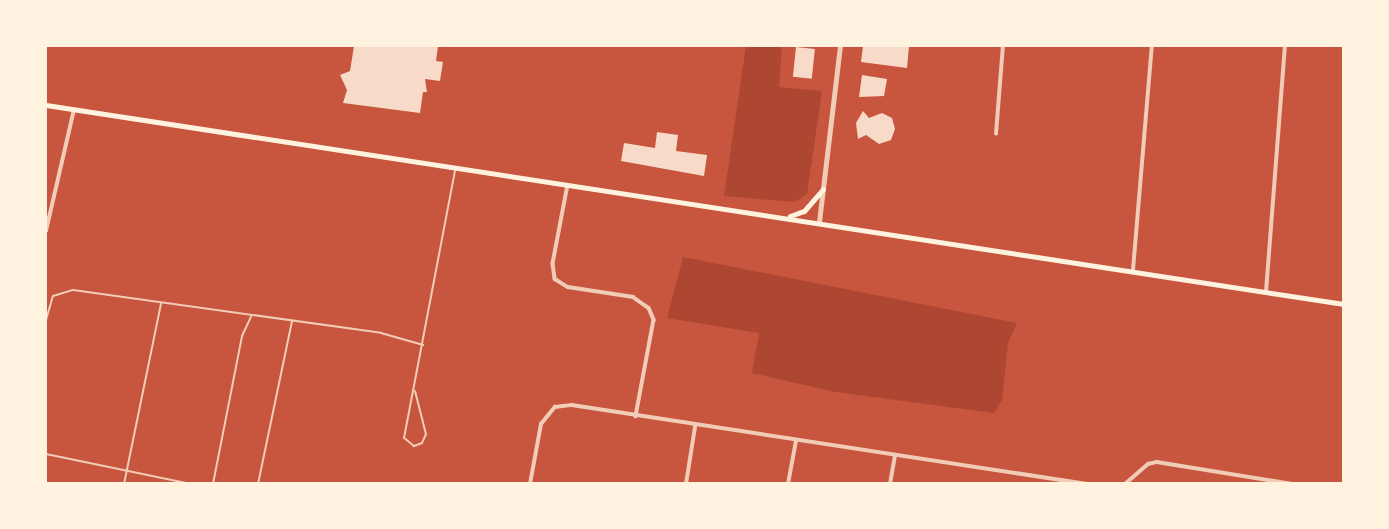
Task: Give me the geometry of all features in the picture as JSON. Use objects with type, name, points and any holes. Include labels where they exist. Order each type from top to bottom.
[{"type":"main road","points":[[46,105],[787,216],[1343,304]]},
{"type":"main road","points":[[787,216],[804,211],[824,189]]},
{"type":"street","points":[[819,222],[840,46]]},
{"type":"street","points":[[996,134],[1003,46]]},
{"type":"street","points":[[1133,270],[1152,46]]},
{"type":"street","points":[[1266,292],[1285,46]]},
{"type":"street","points":[[46,231],[74,110]]},
{"type":"street","points":[[568,184],[553,264],[555,279],[568,287],[633,297],[649,308],[654,320],[636,416]]},
{"type":"street","points":[[530,484],[541,424],[555,407],[572,405],[695,427],[1087,484]]},
{"type":"street","points":[[686,484],[695,427]]},
{"type":"street","points":[[788,484],[796,441]]},
{"type":"street","points":[[890,484],[895,456]]},
{"type":"street","points":[[1125,484],[1148,464],[1157,462],[1293,484]]},
{"type":"lane","points":[[415,391],[426,434],[422,443],[414,446],[404,438],[455,168]]},
{"type":"lane","points":[[46,320],[49,302],[58,291],[253,314],[381,333],[423,345]]},
{"type":"lane","points":[[124,484],[162,302]]},
{"type":"lane","points":[[214,484],[242,336],[253,314]]},
{"type":"lane","points":[[258,484],[292,320]]},
{"type":"lane","points":[[46,454],[191,484]]},
{"type":"shaded area","points":[[746,46],[782,46],[779,87],[822,91],[807,194],[795,202],[724,196]]},
{"type":"shaded area","points":[[683,257],[1017,323],[1008,343],[1002,400],[994,413],[835,392],[752,373],[759,333],[667,318]]},
{"type":"building","points":[[354,46],[438,46],[436,61],[443,62],[440,81],[425,79],[427,92],[423,92],[420,113],[343,103],[347,90],[340,75],[350,71]]},
{"type":"building","points":[[863,46],[909,46],[907,68],[861,62]]},
{"type":"building","points":[[796,47],[815,49],[812,79],[793,77]]},
{"type":"building","points":[[862,75],[887,79],[884,96],[859,97]]},
{"type":"building","points":[[863,111],[869,118],[882,113],[892,118],[895,129],[891,140],[879,144],[866,135],[858,139],[856,123]]},
{"type":"building","points":[[657,132],[678,135],[676,151],[707,155],[704,176],[621,161],[624,143],[655,148]]}]
